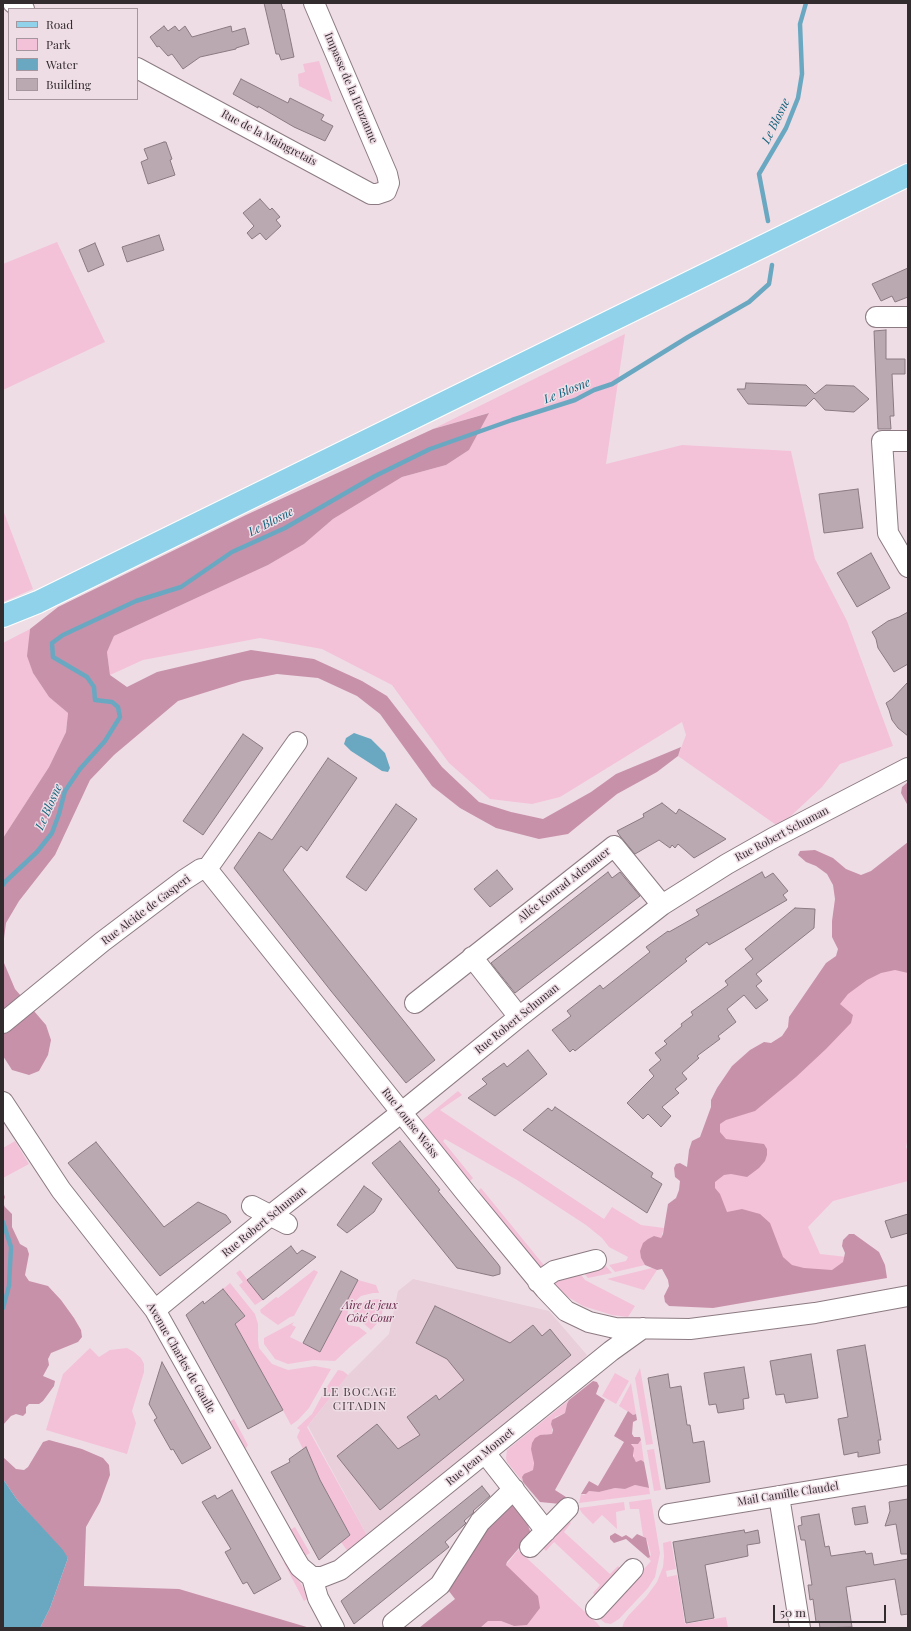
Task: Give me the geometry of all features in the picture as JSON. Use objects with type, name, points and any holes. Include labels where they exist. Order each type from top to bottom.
[{"type":"main road","points":[[3,616],[38,602],[908,175]]},
{"type":"main road","points":[[3,624],[38,602]]},
{"type":"street","points":[[13,3],[22,8]]},
{"type":"street","name":"Impasse de la Heuzanne","points":[[314,3],[387,174]]},
{"type":"street","name":"Rue de la Maingretais","points":[[138,69],[371,194],[386,191],[389,182],[387,174]]},
{"type":"street","points":[[876,317],[908,317]]},
{"type":"street","points":[[908,441],[882,441],[888,534],[908,567]]},
{"type":"street","points":[[207,870],[297,742]]},
{"type":"street","name":"Rue Robert Schuman","points":[[155,1310],[279,1220],[402,1112],[519,1017],[662,905],[727,864],[773,838],[907,768]]},
{"type":"street","name":"Allée Konrad Adenauer","points":[[415,1003],[614,846],[662,905]]},
{"type":"street","name":"Rue Alcide de Gasperi","points":[[3,1023],[102,942],[178,885],[197,872],[207,870]]},
{"type":"street","name":"Rue Louise Weiss","points":[[207,870],[538,1282],[566,1311],[589,1322],[615,1328],[690,1329],[815,1312],[908,1296]]},
{"type":"street","points":[[472,957],[519,1017]]},
{"type":"street","name":"Avenue Charles de Gaulle","points":[[3,1102],[60,1190],[155,1310],[172,1337],[294,1557],[300,1567],[312,1576]]},
{"type":"street","points":[[252,1206],[279,1220]]},
{"type":"street","points":[[538,1282],[554,1271],[596,1260]]},
{"type":"street","name":"Rue Jean Monnet","points":[[312,1576],[322,1577],[340,1570],[643,1328]]},
{"type":"street","points":[[485,1453],[546,1531]]},
{"type":"street","name":"Mail Camille Claudel","points":[[669,1514],[908,1475]]},
{"type":"street","points":[[393,1623],[440,1585],[480,1522],[514,1489]]},
{"type":"street","points":[[778,1496],[800,1628]]},
{"type":"street","points":[[530,1547],[568,1508]]},
{"type":"street","points":[[596,1608],[633,1569]]},
{"type":"street","points":[[312,1576],[318,1598],[334,1628]]},
{"type":"shaded area","points":[[489,413],[469,450],[446,465],[402,477],[333,519],[304,544],[268,565],[114,636],[107,652],[110,675],[127,687],[157,672],[251,650],[314,659],[362,681],[387,696],[442,767],[479,802],[511,812],[543,819],[591,792],[616,774],[681,747],[678,756],[657,772],[617,794],[568,834],[539,839],[496,828],[460,808],[432,786],[380,714],[357,696],[318,678],[277,674],[242,681],[178,701],[114,755],[90,780],[55,855],[19,901],[6,923],[3,946],[3,838],[49,767],[66,732],[68,713],[49,697],[33,673],[27,656],[30,629],[58,607],[246,515],[433,429]]},
{"type":"shaded area","points":[[908,782],[908,806],[901,793],[902,787]]},
{"type":"shaded area","points":[[908,842],[908,973],[895,970],[881,973],[867,980],[848,994],[840,1004],[853,1015],[851,1023],[826,1049],[796,1077],[755,1111],[726,1120],[720,1124],[720,1132],[726,1139],[764,1144],[767,1149],[767,1155],[765,1161],[759,1168],[747,1177],[731,1174],[724,1175],[715,1182],[715,1188],[720,1194],[727,1212],[742,1209],[760,1214],[770,1223],[783,1257],[792,1265],[804,1268],[832,1270],[843,1262],[845,1253],[842,1246],[843,1240],[849,1234],[854,1234],[879,1252],[885,1265],[887,1278],[713,1308],[669,1306],[665,1302],[664,1296],[669,1286],[668,1280],[662,1269],[657,1270],[645,1265],[641,1258],[640,1251],[643,1243],[648,1239],[654,1236],[661,1238],[663,1234],[668,1204],[676,1198],[679,1190],[680,1181],[675,1177],[674,1168],[676,1164],[680,1163],[687,1167],[689,1150],[692,1141],[700,1137],[711,1107],[711,1100],[717,1088],[732,1066],[750,1050],[764,1042],[771,1043],[782,1036],[788,1027],[789,1017],[826,963],[836,956],[838,949],[832,937],[832,921],[835,899],[833,885],[827,874],[816,866],[806,862],[798,855],[800,851],[815,850],[833,858],[846,869],[861,875],[871,871]]},
{"type":"shaded area","points":[[3,946],[4,963],[15,989],[46,1025],[51,1040],[48,1055],[39,1071],[29,1075],[12,1070],[3,1056]]},
{"type":"shaded area","points":[[3,1192],[5,1197],[3,1203]]},
{"type":"shaded area","points":[[3,1203],[12,1214],[12,1227],[20,1244],[27,1248],[29,1254],[25,1275],[29,1281],[48,1286],[61,1300],[81,1330],[82,1337],[78,1342],[51,1353],[48,1359],[49,1365],[43,1376],[55,1381],[54,1386],[43,1401],[39,1404],[29,1404],[26,1407],[26,1413],[23,1416],[16,1414],[11,1416],[3,1425]]},
{"type":"shaded area","points":[[413,1279],[549,1311],[587,1355],[577,1366],[368,1537],[308,1426],[348,1375],[389,1334],[398,1291]]},
{"type":"shaded area","points":[[593,1381],[597,1382],[599,1386],[596,1394],[605,1400],[555,1490],[566,1497],[560,1504],[540,1502],[523,1482],[522,1477],[524,1474],[533,1470],[534,1463],[531,1449],[532,1443],[535,1438],[540,1435],[552,1434],[552,1420],[565,1413],[569,1400]]},
{"type":"shaded area","points":[[628,1411],[633,1415],[636,1414],[637,1420],[633,1422],[632,1434],[634,1437],[640,1437],[641,1440],[638,1444],[631,1444],[634,1448],[633,1456],[636,1462],[641,1460],[644,1462],[649,1488],[635,1485],[625,1489],[615,1488],[599,1492],[589,1491],[586,1494],[581,1494],[589,1481],[598,1486],[624,1442],[614,1436]]},
{"type":"shaded area","points":[[49,1440],[82,1449],[103,1458],[109,1465],[110,1475],[100,1502],[86,1527],[84,1586],[179,1589],[310,1628],[40,1628],[50,1608],[68,1558],[18,1501],[3,1479],[3,1457],[16,1469],[24,1470],[28,1467],[43,1442]]},
{"type":"shaded area","points":[[512,1502],[526,1519],[531,1534],[506,1565],[538,1596],[540,1608],[527,1625],[514,1626],[501,1621],[488,1621],[480,1628],[419,1628],[455,1599],[445,1586],[484,1525]]},
{"type":"shaded area","points":[[615,1533],[622,1537],[626,1535],[632,1539],[637,1534],[646,1538],[650,1557],[648,1558],[626,1539],[614,1543],[610,1539],[610,1536]]},
{"type":"green space","points":[[319,61],[332,102],[299,86],[298,74],[305,72],[303,64]]},
{"type":"green space","points":[[57,242],[105,342],[3,390],[3,264]]},
{"type":"green space","points":[[625,334],[606,464],[682,445],[791,451],[815,559],[847,621],[893,746],[840,764],[822,787],[779,827],[678,756],[686,735],[682,722],[560,797],[532,804],[490,799],[449,763],[392,685],[322,649],[260,638],[143,660],[110,675],[107,652],[114,636],[268,565],[304,544],[333,519],[402,477],[446,465],[469,450],[488,413],[433,429]]},
{"type":"green space","points":[[3,510],[33,589],[3,602]]},
{"type":"green space","points":[[30,629],[28,656],[33,673],[49,697],[68,713],[66,732],[49,767],[3,838],[3,643]]},
{"type":"green space","points":[[908,951],[908,1138],[906,1147],[908,1151],[908,1181],[833,1201],[808,1227],[820,1254],[856,1258],[858,1273],[732,1299],[706,1172],[719,1120],[821,1009]]},
{"type":"green space","points":[[458,1091],[462,1095],[440,1110],[604,1219],[612,1207],[641,1225],[664,1228],[661,1238],[641,1258],[645,1265],[615,1272],[609,1265],[626,1261],[628,1257],[609,1247],[602,1238],[586,1225],[517,1180],[445,1139],[443,1141],[473,1178],[469,1182],[421,1121]]},
{"type":"green space","points":[[15,1141],[29,1164],[3,1178],[3,1148]]},
{"type":"green space","points":[[481,1188],[547,1269],[543,1272],[477,1192]]},
{"type":"green space","points":[[606,1266],[612,1273],[588,1278],[582,1271]]},
{"type":"green space","points":[[652,1268],[657,1270],[644,1290],[607,1279]]},
{"type":"green space","points":[[240,1270],[263,1300],[255,1305],[239,1285],[243,1282],[236,1273]]},
{"type":"green space","points":[[314,1270],[318,1272],[294,1316],[278,1325],[261,1313],[260,1310],[276,1297],[278,1298]]},
{"type":"green space","points":[[579,1272],[585,1280],[635,1306],[628,1317],[612,1315],[583,1306],[563,1294],[552,1282]]},
{"type":"green space","points":[[358,1280],[376,1285],[379,1293],[361,1296],[351,1305],[348,1311],[348,1325],[359,1327],[367,1333],[335,1361],[313,1360],[288,1364],[275,1359],[264,1344],[264,1338],[294,1322],[292,1325],[296,1327],[290,1337],[320,1352]]},
{"type":"green space","points":[[230,1283],[255,1314],[258,1324],[259,1348],[272,1364],[288,1370],[315,1366],[331,1369],[309,1408],[291,1425],[235,1324],[245,1316],[223,1289]]},
{"type":"green space","name":"Aire de jeux Côté Cour","points":[[380,1299],[383,1308],[382,1314],[380,1320],[371,1330],[362,1322],[353,1321],[353,1312],[356,1307],[368,1300]]},
{"type":"green space","points":[[90,1348],[99,1357],[110,1350],[127,1348],[141,1358],[144,1364],[144,1372],[132,1411],[136,1423],[127,1454],[46,1430],[63,1374]]},
{"type":"green space","points":[[640,1368],[653,1444],[646,1445],[635,1378]]},
{"type":"green space","points":[[338,1370],[343,1371],[348,1375],[307,1427],[368,1537],[349,1553],[341,1542],[350,1535],[320,1480],[306,1447],[303,1449],[297,1437],[300,1430],[297,1428],[312,1414]]},
{"type":"green space","points":[[615,1373],[629,1381],[616,1404],[602,1396]]},
{"type":"green space","points":[[631,1383],[636,1414],[633,1415],[619,1406]]},
{"type":"green space","points":[[569,1400],[565,1413],[555,1417],[552,1434],[546,1434],[534,1457],[533,1470],[522,1477],[523,1482],[507,1462],[507,1450]]},
{"type":"green space","points":[[234,1419],[248,1445],[246,1448],[243,1449],[229,1422]]},
{"type":"green space","points":[[641,1440],[644,1462],[636,1462],[631,1445],[640,1442]]},
{"type":"green space","points":[[654,1449],[661,1490],[654,1491],[647,1450]]},
{"type":"green space","points":[[635,1485],[649,1488],[650,1494],[579,1503],[581,1494],[584,1495],[589,1491],[599,1492],[615,1488],[625,1489]]},
{"type":"green space","points":[[651,1499],[660,1553],[655,1577],[648,1588],[619,1619],[611,1624],[605,1623],[600,1619],[651,1561],[648,1558],[651,1555],[647,1540],[643,1536],[639,1509],[630,1509],[629,1502]]},
{"type":"green space","points":[[624,1502],[625,1510],[616,1512],[617,1529],[602,1515],[593,1524],[579,1508]]},
{"type":"green space","points":[[568,1520],[571,1523],[564,1532],[610,1574],[618,1566],[621,1569],[596,1596],[593,1593],[600,1585],[554,1542],[546,1551],[542,1547]]},
{"type":"green space","points":[[295,1527],[310,1553],[303,1557],[288,1531]]},
{"type":"green space","points":[[671,1541],[676,1569],[666,1571],[667,1577],[677,1575],[685,1624],[726,1617],[728,1628],[622,1628],[628,1616],[646,1597],[657,1582],[663,1567],[663,1543]]},
{"type":"green space","points":[[518,1550],[601,1628],[480,1628],[488,1621],[501,1621],[514,1626],[508,1568],[506,1565]]},
{"type":"green space","points":[[288,1561],[309,1598],[304,1601],[284,1563]]},
{"type":"water","points":[[354,733],[371,739],[385,753],[390,768],[388,772],[382,771],[351,751],[344,744],[346,738]]},
{"type":"water","points":[[3,1479],[18,1501],[63,1550],[68,1558],[50,1608],[40,1628],[3,1628]]},
{"type":"building","points":[[264,3],[281,3],[283,10],[284,9],[294,57],[281,60],[279,54],[276,54]]},
{"type":"building","points":[[164,26],[168,31],[175,26],[179,31],[185,26],[192,37],[231,26],[232,32],[245,28],[249,44],[236,49],[200,57],[183,69],[172,54],[168,56],[159,46],[157,47],[150,37]]},
{"type":"building","points":[[241,79],[288,103],[290,98],[324,115],[321,120],[333,126],[325,141],[294,127],[258,106],[258,108],[233,94]]},
{"type":"building","points":[[166,142],[172,159],[170,160],[175,175],[148,184],[141,162],[148,159],[144,149]]},
{"type":"building","points":[[260,199],[270,210],[272,208],[280,217],[276,220],[281,226],[266,240],[260,233],[252,239],[247,233],[254,226],[243,213]]},
{"type":"building","points":[[159,235],[164,250],[127,262],[122,247]]},
{"type":"building","points":[[95,243],[104,265],[88,272],[79,250]]},
{"type":"building","points":[[908,268],[908,297],[895,302],[892,296],[881,301],[872,284]]},
{"type":"building","points":[[886,330],[886,359],[905,359],[905,374],[892,374],[894,416],[890,416],[891,429],[878,429],[874,331]]},
{"type":"building","points":[[746,383],[806,385],[815,394],[826,385],[854,386],[869,399],[854,412],[825,410],[814,398],[806,406],[748,404],[737,389],[745,389]]},
{"type":"building","points":[[858,489],[863,528],[824,533],[819,494]]},
{"type":"building","points":[[871,553],[890,588],[857,607],[837,573]]},
{"type":"building","points":[[908,612],[908,664],[894,672],[878,648],[876,639],[872,632],[888,621]]},
{"type":"building","points":[[908,682],[908,736],[898,728],[892,720],[886,703],[892,699]]},
{"type":"building","points":[[243,734],[263,748],[203,835],[183,821]]},
{"type":"building","points":[[328,758],[357,778],[307,851],[301,846],[283,870],[435,1060],[406,1083],[234,868],[259,832],[272,840]]},
{"type":"building","points":[[662,803],[676,814],[679,809],[726,839],[694,858],[678,844],[675,848],[672,845],[670,848],[659,840],[635,854],[617,831],[644,817],[643,814]]},
{"type":"building","points":[[396,804],[417,819],[366,891],[346,877]]},
{"type":"building","points":[[497,870],[513,889],[490,907],[474,889]]},
{"type":"building","points":[[608,872],[612,878],[620,872],[640,896],[515,993],[491,963]]},
{"type":"building","points":[[762,872],[765,878],[773,873],[788,891],[783,895],[787,900],[709,945],[707,942],[685,959],[687,961],[575,1051],[573,1049],[570,1052],[552,1030],[571,1016],[567,1011],[600,985],[603,989],[650,952],[646,947],[668,931],[669,932],[699,915],[696,910]]},
{"type":"building","points":[[795,908],[815,909],[814,928],[756,974],[762,981],[756,986],[768,1000],[756,1009],[744,995],[727,1009],[736,1022],[718,1036],[720,1039],[697,1056],[699,1058],[682,1073],[687,1079],[675,1089],[679,1093],[662,1107],[671,1116],[661,1127],[648,1114],[643,1119],[627,1103],[654,1076],[649,1070],[661,1060],[655,1053],[667,1044],[664,1041],[682,1026],[681,1024],[693,1015],[691,1012],[728,985],[725,981],[753,959],[745,949]]},
{"type":"building","points":[[528,1050],[547,1074],[524,1093],[495,1116],[468,1098],[487,1084],[482,1079],[504,1063],[507,1067]]},
{"type":"building","points":[[555,1107],[653,1173],[651,1177],[662,1184],[647,1213],[523,1130],[548,1108],[552,1111]]},
{"type":"building","points":[[400,1141],[440,1190],[438,1191],[498,1264],[500,1267],[500,1274],[493,1276],[457,1268],[372,1163]]},
{"type":"building","points":[[96,1142],[164,1227],[198,1202],[226,1215],[231,1222],[160,1276],[68,1163]]},
{"type":"building","points":[[364,1186],[382,1199],[374,1212],[347,1233],[337,1225]]},
{"type":"building","points":[[908,1214],[908,1233],[891,1238],[885,1221]]},
{"type":"building","points":[[291,1246],[297,1254],[302,1250],[316,1257],[263,1300],[247,1280]]},
{"type":"building","points":[[341,1271],[358,1280],[320,1352],[303,1343]]},
{"type":"building","points":[[223,1289],[245,1316],[235,1324],[283,1410],[248,1429],[186,1315],[203,1301],[204,1304]]},
{"type":"building","points":[[435,1306],[510,1343],[533,1325],[542,1336],[550,1329],[571,1355],[380,1510],[337,1456],[377,1424],[398,1449],[420,1435],[407,1417],[436,1395],[439,1400],[464,1380],[447,1359],[416,1343]]},
{"type":"building","points":[[865,1345],[881,1440],[878,1440],[880,1453],[858,1457],[858,1452],[844,1455],[838,1419],[848,1417],[837,1350]]},
{"type":"building","points":[[811,1354],[818,1398],[786,1403],[784,1394],[776,1395],[770,1361]]},
{"type":"building","points":[[162,1362],[211,1448],[182,1464],[173,1449],[171,1450],[154,1420],[157,1418],[149,1404]]},
{"type":"building","points":[[744,1367],[749,1398],[743,1399],[744,1409],[718,1413],[716,1404],[709,1405],[704,1373]]},
{"type":"building","points":[[668,1374],[670,1388],[681,1386],[687,1425],[690,1425],[693,1443],[704,1441],[710,1482],[666,1489],[648,1378]]},
{"type":"building","points":[[306,1447],[320,1480],[350,1535],[319,1560],[271,1472],[290,1462],[289,1459]]},
{"type":"building","points":[[482,1486],[490,1496],[464,1521],[466,1523],[445,1542],[449,1547],[354,1624],[341,1601]]},
{"type":"building","points":[[232,1490],[281,1579],[254,1594],[247,1582],[243,1584],[225,1552],[231,1549],[202,1502],[215,1495],[217,1499]]},
{"type":"building","points":[[908,1499],[908,1554],[901,1554],[896,1524],[885,1526],[890,1511],[889,1502]]},
{"type":"building","points":[[865,1506],[868,1523],[855,1525],[852,1508]]},
{"type":"building","points":[[819,1514],[825,1547],[829,1546],[831,1556],[865,1551],[866,1554],[872,1553],[874,1565],[908,1559],[908,1614],[901,1615],[895,1579],[846,1587],[852,1627],[820,1628],[819,1621],[816,1622],[813,1599],[810,1600],[808,1585],[812,1585],[805,1540],[801,1540],[798,1526],[802,1525],[801,1517]]},
{"type":"building","points":[[744,1530],[745,1533],[758,1530],[760,1543],[747,1545],[748,1556],[705,1565],[714,1618],[686,1623],[673,1542]]},
{"type":"waterway","name":"Le Blosne","points":[[768,221],[759,174],[786,128],[798,98],[802,74],[800,24],[806,3]]},
{"type":"waterway","name":"Le Blosne","points":[[3,885],[37,852],[52,833],[65,791],[80,769],[105,741],[120,717],[118,707],[112,702],[95,700],[94,687],[87,677],[53,657],[52,643],[63,635],[136,601],[181,587],[232,552],[285,528],[375,476],[430,449],[512,420],[575,400],[594,390],[612,384],[688,337],[749,302],[769,284],[772,265]]},
{"type":"waterway","name":"Le Blosne","points":[[3,1222],[11,1247],[9,1286],[3,1308]]},
{"type":"district","name":"LE BOCAGE CITADIN","points":[[360,1399]]}]
